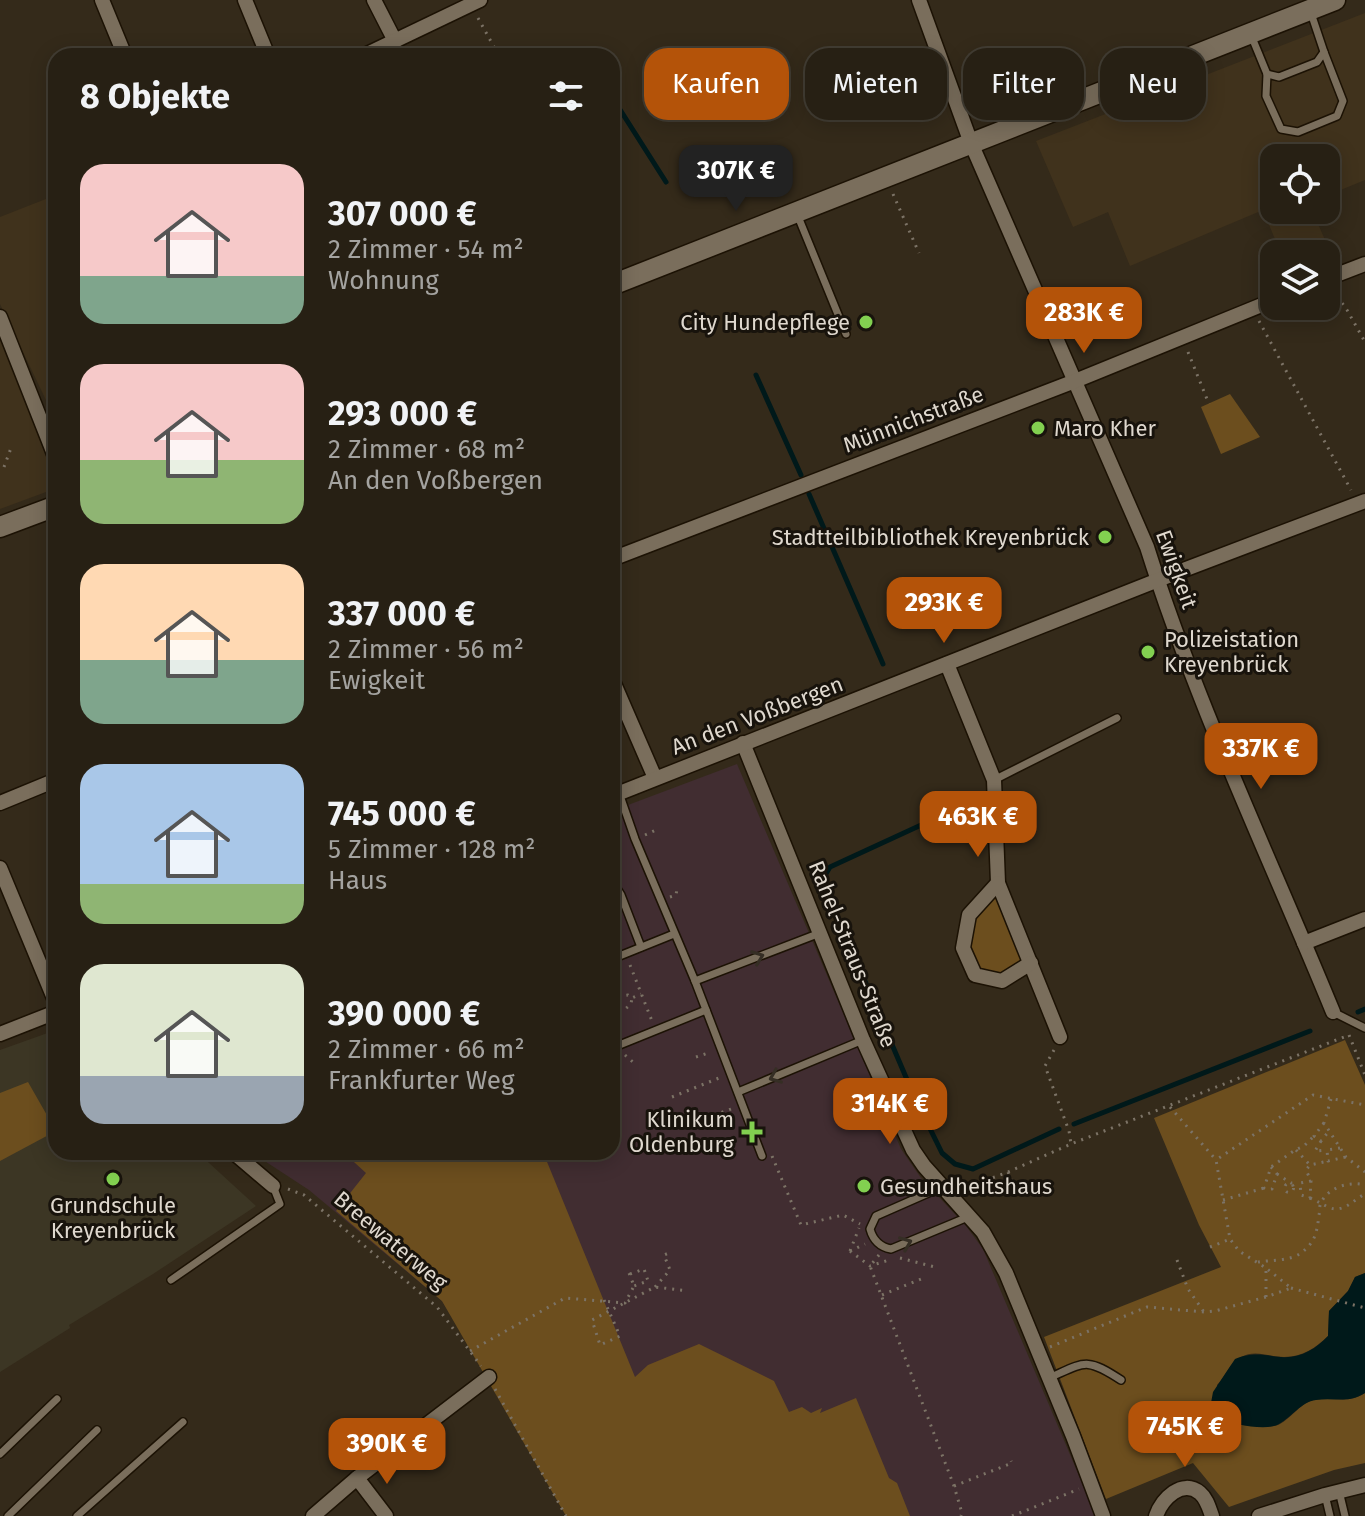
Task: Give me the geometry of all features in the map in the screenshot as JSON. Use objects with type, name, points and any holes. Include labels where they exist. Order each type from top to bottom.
[{"type":"main road","points":[[620,282],[1335,0]]},
{"type":"main road","points":[[0,527],[48,509]]},
{"type":"street","points":[[102,0],[122,48]]},
{"type":"street","points":[[245,0],[265,48]]},
{"type":"street","points":[[374,0],[395,41]]},
{"type":"street","name":"Ewigkeit","points":[[919,0],[971,143],[1147,547],[1166,607],[1333,1012]]},
{"type":"street","points":[[380,48],[475,2]]},
{"type":"street","points":[[1340,278],[1365,264]]},
{"type":"street","name":"Münnichstraße","points":[[620,556],[1075,381],[1260,306]]},
{"type":"street","points":[[0,317],[48,439]]},
{"type":"street","name":"An den Voßbergen","points":[[620,792],[1361,503]]},
{"type":"street","points":[[947,664],[994,780],[998,883],[1060,1037]]},
{"type":"street","points":[[620,697],[655,778]]},
{"type":"street","name":"Rahel-Straus-Straße","points":[[743,743],[863,1040],[913,1150],[983,1232],[1006,1273],[1103,1516]]},
{"type":"street","points":[[0,803],[48,783]]},
{"type":"street","points":[[0,868],[48,984]]},
{"type":"street","points":[[998,883],[969,915],[963,948],[975,975],[1002,981],[1031,963]]},
{"type":"street","points":[[1304,943],[1365,919]]},
{"type":"street","points":[[0,1034],[48,1015]]},
{"type":"street","points":[[242,1160],[273,1186]]},
{"type":"street","points":[[313,1516],[357,1478],[489,1377]]},
{"type":"street","points":[[357,1478],[386,1516]]},
{"type":"street","points":[[1259,1516],[1365,1485]]},
{"type":"street","points":[[1156,1516],[1169,1495],[1190,1487],[1206,1500],[1212,1516]]},
{"type":"lane","points":[[1250,33],[1267,74],[1266,96],[1281,129],[1298,132],[1337,116],[1343,101],[1310,10]]},
{"type":"lane","points":[[1267,74],[1279,77],[1305,67],[1317,62],[1324,52]]},
{"type":"lane","points":[[797,213],[846,334]]},
{"type":"lane","points":[[994,780],[1117,718]]},
{"type":"lane","points":[[620,803],[695,981],[762,1156]]},
{"type":"lane","points":[[620,893],[641,947]]},
{"type":"lane","points":[[695,981],[820,933]]},
{"type":"lane","points":[[620,956],[674,934]]},
{"type":"lane","points":[[620,1045],[706,1010]]},
{"type":"lane","points":[[1333,1012],[1365,1028]]},
{"type":"lane","points":[[738,1092],[863,1040]]},
{"type":"lane","points":[[171,1280],[280,1204],[273,1186]]},
{"type":"lane","points":[[946,1191],[876,1216],[870,1229],[875,1239],[884,1248],[891,1249],[970,1216]]},
{"type":"lane","points":[[1049,1378],[1087,1363],[1095,1364],[1121,1380]]},
{"type":"lane","points":[[0,1454],[57,1399]]},
{"type":"lane","points":[[77,1516],[183,1422]]},
{"type":"lane","points":[[8,1516],[97,1430]]},
{"type":"lane","points":[[1330,1516],[1332,1493]]},
{"type":"lane","points":[[1332,1493],[1345,1516]]},
{"type":"path","points":[[475,2],[495,48]]},
{"type":"path","points":[[886,177],[919,253]]},
{"type":"path","points":[[1340,299],[1365,342]]},
{"type":"path","points":[[1252,309],[1361,503]]},
{"type":"path","points":[[1182,337],[1209,404]]},
{"type":"path","points":[[4,467],[11,448]]},
{"type":"path","points":[[625,954],[655,1031]]},
{"type":"path","points":[[632,998],[641,994]]},
{"type":"path","points":[[620,996],[632,998]]},
{"type":"path","points":[[620,1010],[631,1004],[632,998]]},
{"type":"path","points":[[946,1191],[1008,1172],[1071,1144],[1349,1035],[1365,1075]]},
{"type":"path","points":[[1060,1037],[1045,1066],[1071,1144]]},
{"type":"path","points":[[696,1057],[721,1048]]},
{"type":"path","points":[[672,1097],[730,1074]]},
{"type":"path","points":[[1216,1160],[1313,1095],[1365,1105]]},
{"type":"path","points":[[1264,1188],[1271,1167],[1304,1146],[1324,1123],[1331,1099]]},
{"type":"path","points":[[690,1128],[688,1124],[743,1105]]},
{"type":"path","points":[[1170,1107],[1216,1160],[1230,1239],[1239,1251],[1291,1288],[1365,1308]]},
{"type":"path","points":[[1324,1123],[1346,1157],[1365,1172]]},
{"type":"path","points":[[1329,1131],[1315,1151],[1340,1148]]},
{"type":"path","points":[[1314,1136],[1321,1141]]},
{"type":"path","points":[[1295,1150],[1310,1165]]},
{"type":"path","points":[[1327,1150],[1328,1161]]},
{"type":"path","points":[[762,1156],[772,1154],[801,1225],[843,1215],[870,1229]]},
{"type":"path","points":[[1310,1198],[1311,1181],[1306,1170],[1310,1165],[1346,1157]]},
{"type":"path","points":[[1271,1167],[1291,1183],[1311,1181]]},
{"type":"path","points":[[1008,1172],[1014,1185]]},
{"type":"path","points":[[1272,1189],[1277,1174]]},
{"type":"path","points":[[1288,1192],[1293,1190],[1291,1183]]},
{"type":"path","points":[[1300,1183],[1301,1195]]},
{"type":"path","points":[[1258,1262],[1297,1257],[1316,1237],[1321,1202],[1341,1186],[1349,1183],[1365,1185]]},
{"type":"path","name":"Breewaterweg","points":[[273,1186],[304,1195],[437,1307],[489,1377],[566,1516]]},
{"type":"path","points":[[1223,1200],[1264,1188],[1301,1195],[1338,1210],[1365,1194]]},
{"type":"path","points":[[850,1251],[860,1224]]},
{"type":"path","points":[[850,1251],[875,1239]]},
{"type":"path","points":[[1210,1247],[1230,1239]]},
{"type":"path","points":[[870,1266],[884,1248]]},
{"type":"path","points":[[850,1251],[870,1266],[954,1486],[962,1515]]},
{"type":"path","points":[[670,1270],[664,1255],[671,1252]]},
{"type":"path","points":[[870,1266],[898,1258],[935,1267]]},
{"type":"path","points":[[1177,1260],[1188,1289],[1204,1312]]},
{"type":"path","points":[[604,1300],[609,1311],[620,1336],[600,1345],[592,1320],[609,1311],[625,1303],[655,1287],[670,1270],[676,1268]]},
{"type":"path","points":[[1266,1268],[1266,1297]]},
{"type":"path","points":[[625,1303],[634,1286],[648,1281],[644,1269],[630,1274],[634,1286]]},
{"type":"path","points":[[882,1295],[921,1279],[922,1282]]},
{"type":"path","points":[[655,1287],[688,1291]]},
{"type":"path","points":[[1039,1353],[1147,1307],[1204,1312],[1291,1288]]},
{"type":"path","points":[[470,1351],[565,1298],[625,1303]]},
{"type":"path","points":[[954,1486],[1011,1461]]},
{"type":"path","points":[[1012,1516],[1092,1484]]},
{"type":"shaded area","points":[[1365,13],[1365,180],[1340,190],[1340,144],[1260,144],[1260,211],[1130,266],[1108,212],[1073,227],[1036,141],[1100,116],[1100,120],[1206,120],[1206,75]]},
{"type":"shaded area","points":[[48,198],[48,404],[0,304],[0,217]]},
{"type":"shaded area","points":[[1269,224],[1318,224],[1325,240],[1275,240]]},
{"type":"shaded area","points":[[0,332],[48,462],[48,483],[46,492],[0,509]]},
{"type":"shaded area","points":[[1230,394],[1260,437],[1221,454],[1201,407]]},
{"type":"shaded area","name":"Klinikum Oldenburg","points":[[737,764],[901,1149],[921,1178],[983,1249],[1096,1516],[575,1516],[442,1301],[309,1190],[263,1160],[620,1160],[620,808]]},
{"type":"shaded area","points":[[998,883],[1031,963],[1002,981],[975,975],[963,948],[969,915]]},
{"type":"shaded area","name":"Grundschule Kreyenbrück","points":[[48,1033],[48,1160],[206,1160],[256,1206],[0,1372],[0,1050]]},
{"type":"shaded area","points":[[1345,1040],[1365,1085],[1365,1273],[1355,1277],[1348,1291],[1329,1311],[1328,1336],[1314,1348],[1291,1357],[1252,1354],[1233,1363],[1217,1385],[1217,1420],[1249,1426],[1274,1426],[1310,1401],[1351,1399],[1365,1393],[1365,1463],[1334,1470],[1229,1507],[1193,1463],[1106,1499],[1044,1337],[1221,1267],[1199,1225],[1154,1118]]},
{"type":"shaded area","points":[[28,1082],[48,1117],[48,1135],[0,1161],[0,1093]]},
{"type":"shaded area","points":[[352,1160],[546,1160],[635,1377],[648,1365],[699,1344],[774,1381],[789,1412],[802,1407],[811,1413],[822,1408],[820,1413],[856,1398],[889,1478],[897,1483],[910,1516],[566,1516],[442,1301],[336,1211],[366,1173]]},
{"type":"water","points":[[1365,1273],[1365,1393],[1347,1399],[1311,1401],[1273,1426],[1249,1426],[1217,1420],[1211,1403],[1213,1392],[1235,1359],[1252,1355],[1294,1356],[1313,1349],[1328,1336],[1329,1311],[1348,1291],[1355,1277]]},
{"type":"waterway","points":[[620,110],[666,182]]},
{"type":"waterway","points":[[756,375],[801,475]]},
{"type":"waterway","points":[[809,494],[883,664]]},
{"type":"waterway","points":[[945,814],[830,867],[824,877],[832,904],[914,1096],[942,1153],[955,1164],[973,1169],[1059,1129]]},
{"type":"waterway","points":[[1358,1012],[1365,1009]]},
{"type":"waterway","points":[[1074,1124],[1310,1031]]},
{"type":"place","name":"City Hundepflege","points":[[866,322]]},
{"type":"place","name":"Maro Kher","points":[[1038,428]]},
{"type":"place","name":"Stadtteilbibliothek Kreyenbrück","points":[[1105,537]]},
{"type":"place","name":"Polizeistation Kreyenbrück","points":[[1148,652]]},
{"type":"place","name":"Klinikum Oldenburg","points":[[752,1132]]},
{"type":"place","name":"Grundschule Kreyenbrück","points":[[113,1179]]},
{"type":"place","name":"Gesundheitshaus","points":[[864,1186]]}]
